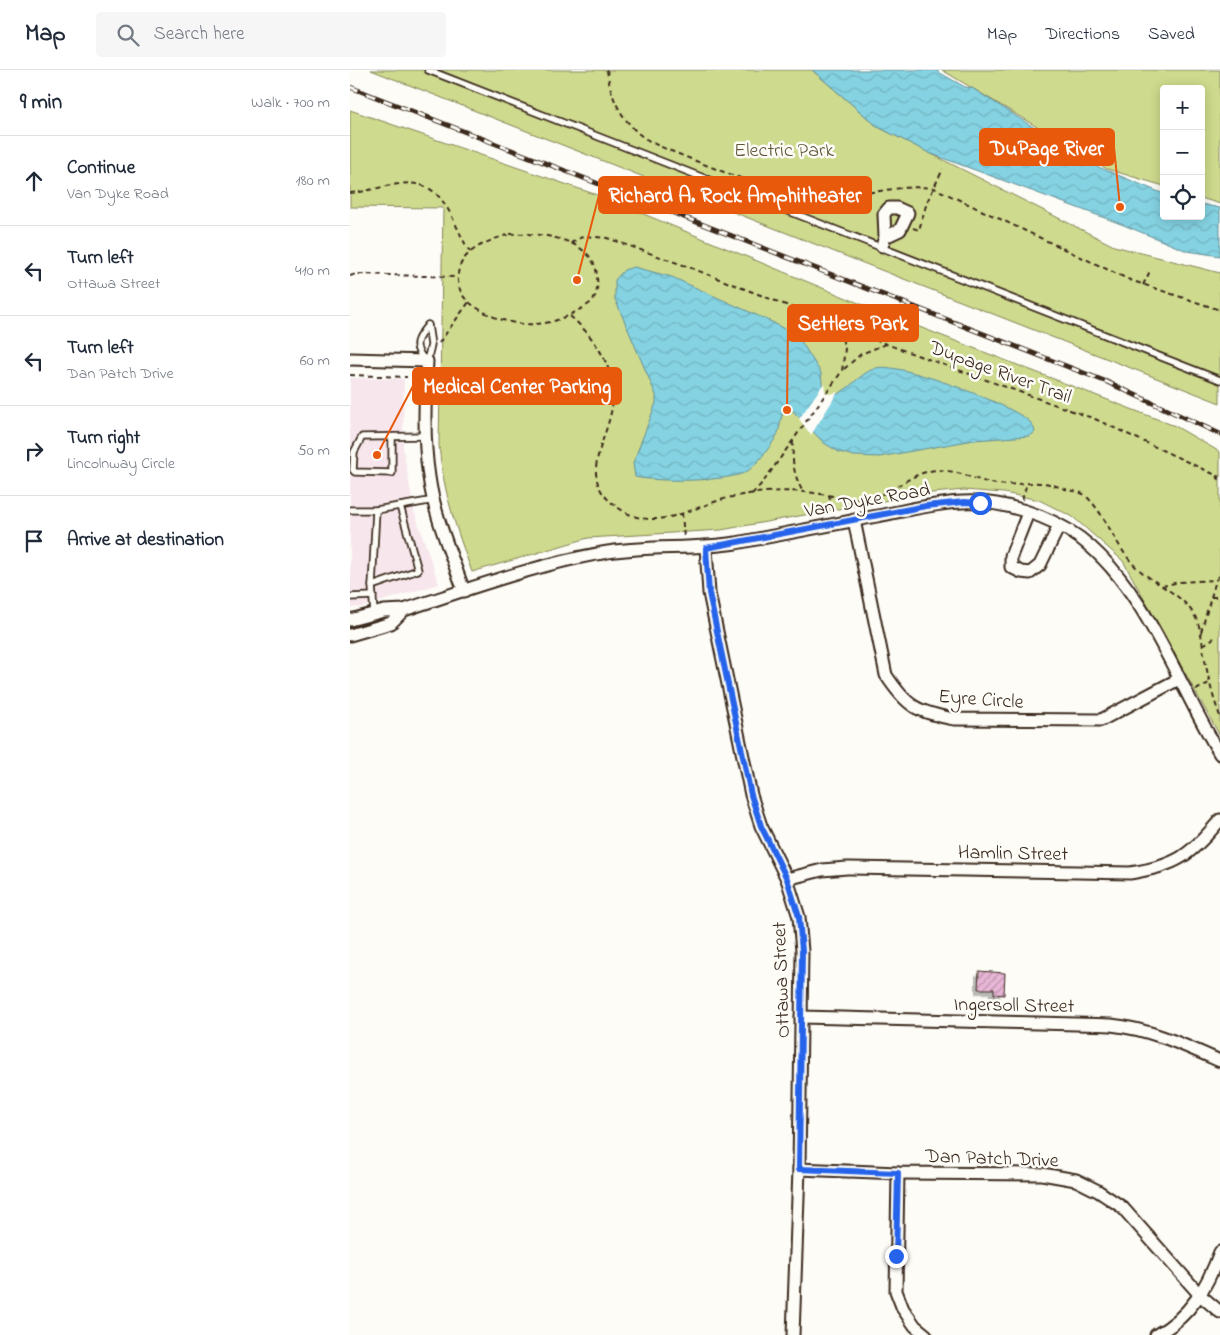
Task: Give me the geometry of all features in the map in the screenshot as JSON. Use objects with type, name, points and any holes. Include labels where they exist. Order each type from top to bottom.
[{"type":"street","points":[[890,208],[897,208],[908,213],[900,230],[883,242],[883,218],[890,208]]},
{"type":"street","points":[[350,359],[427,362],[425,436],[429,479],[464,591]]},
{"type":"street","name":"Van Dyke Road","points":[[350,620],[374,613],[404,610],[561,562],[605,553],[706,548],[854,520],[964,502],[997,505],[1023,512],[1060,526],[1097,552],[1120,576],[1138,604],[1220,754]]},
{"type":"street","points":[[1023,512],[1011,556],[1012,567],[1021,572],[1030,573],[1040,565],[1060,526]]},
{"type":"street","name":"Eyre Circle","points":[[854,520],[886,675],[900,696],[915,708],[954,719],[1101,720],[1179,679]]},
{"type":"street","name":"Ottawa Street","points":[[706,548],[709,593],[751,795],[761,826],[787,879],[799,917],[802,951],[799,1169],[793,1335]]},
{"type":"street","name":"Van Dyke Road","points":[[350,634],[391,623],[404,610]]},
{"type":"street","name":"Hamlin Street","points":[[787,879],[822,870],[847,868],[1130,873],[1159,869],[1182,859],[1203,841],[1220,820]]},
{"type":"street","name":"Ingersoll Street","points":[[801,1018],[1118,1025],[1133,1027],[1164,1036],[1220,1061]]},
{"type":"street","name":"Dan Patch Drive","points":[[799,1169],[898,1173],[1042,1174],[1076,1180],[1098,1191],[1122,1207],[1200,1295],[1220,1312]]},
{"type":"street","points":[[898,1173],[896,1291],[907,1315],[915,1326],[926,1335]]},
{"type":"street","points":[[1156,1335],[1184,1316],[1200,1295],[1220,1252]]},
{"type":"lane","points":[[428,70],[883,242],[1220,380]]},
{"type":"lane","points":[[428,325],[431,345],[427,362],[417,352],[416,345],[419,336],[428,325]]},
{"type":"lane","points":[[392,437],[392,473],[353,470],[354,452],[362,437],[425,436]]},
{"type":"lane","points":[[350,510],[376,510],[435,500]]},
{"type":"lane","points":[[372,586],[418,570],[400,506]]},
{"type":"lane","points":[[374,613],[372,586],[376,510]]},
{"type":"lane","points":[[350,597],[373,596]]},
{"type":"path","points":[[607,70],[613,98],[618,109],[634,129],[651,142],[761,186],[793,192],[833,196],[904,186],[934,188],[1143,285],[1220,310]]},
{"type":"path","points":[[904,224],[919,230],[927,202],[943,169]]},
{"type":"path","points":[[350,193],[400,183],[429,189],[447,206],[470,252]]},
{"type":"path","points":[[510,234],[538,235],[572,243],[592,258],[597,269],[598,280],[593,300],[570,316],[556,322],[507,322],[488,316],[469,302],[461,292],[458,277],[460,265],[470,252],[481,244],[510,234]]},
{"type":"path","name":"Dupage River Trail","points":[[572,243],[584,236],[607,238],[686,266],[886,344],[1095,419],[1220,476]]},
{"type":"path","points":[[1143,285],[1151,270]]},
{"type":"path","points":[[350,276],[356,274],[458,277]]},
{"type":"path","points":[[438,343],[469,302]]},
{"type":"path","points":[[570,316],[600,348],[613,393],[610,418],[595,463],[600,487],[615,504],[636,517],[661,519],[730,497],[752,494],[802,492],[852,498],[877,496],[931,470],[960,473],[1004,485],[1026,483],[1051,484],[1085,494],[1134,565],[1180,598],[1194,614],[1201,632],[1210,682],[1220,716]]},
{"type":"path","points":[[839,326],[845,349],[842,371]]},
{"type":"path","points":[[752,494],[842,371],[861,354],[886,344]]},
{"type":"path","points":[[350,375],[408,377]]},
{"type":"path","points":[[793,439],[792,463],[796,480],[802,492]]},
{"type":"path","points":[[1214,474],[1220,480]]},
{"type":"path","points":[[1023,512],[1026,483]]},
{"type":"path","points":[[829,496],[836,524]]},
{"type":"path","points":[[682,513],[684,540]]},
{"type":"path","points":[[1201,632],[1216,580],[1220,574]]},
{"type":"path","points":[[1162,586],[1179,582],[1216,580]]},
{"type":"path","points":[[1211,597],[1220,597]]},
{"type":"path","points":[[1203,645],[1214,638]]},
{"type":"path","points":[[1187,694],[1210,682]]},
{"type":"shaded area","points":[[350,378],[404,379],[403,448],[414,511],[439,584],[362,607],[350,608]]},
{"type":"green space","name":"Electric Park","points":[[371,70],[812,70],[878,127],[1114,246],[1220,273],[1220,403]]},
{"type":"green space","points":[[942,70],[1220,70],[1220,204],[1205,199],[1205,85],[1160,85],[1160,185],[1107,169]]},
{"type":"green space","points":[[350,110],[600,196],[878,311],[1175,426],[1220,452],[1220,736],[1123,561],[1073,517],[1039,500],[1004,493],[964,490],[922,494],[721,530],[588,538],[472,572],[447,494],[439,445],[443,208],[350,207]]},
{"type":"water","points":[[812,70],[935,70],[965,87],[972,88],[1091,164],[1160,192],[1160,220],[1205,220],[1205,205],[1220,208],[1220,256],[1187,251],[1121,224],[929,153],[878,127]]},
{"type":"water","points":[[634,267],[672,277],[774,323],[799,338],[821,373],[823,392],[828,397],[841,392],[863,375],[876,368],[907,371],[955,386],[1002,405],[1031,423],[1035,432],[1030,436],[974,440],[879,457],[854,456],[839,452],[824,443],[789,407],[783,413],[774,441],[758,462],[746,472],[724,478],[692,480],[659,480],[635,477],[633,463],[656,403],[656,395],[615,299],[615,280],[624,270]]},
{"type":"pier","points":[[824,383],[825,391],[829,394],[838,392],[811,435],[799,419]]},
{"type":"building","points":[[979,971],[1005,973],[1004,995],[994,994],[994,989],[978,989]]},
{"type":"railway","points":[[350,87],[1107,382],[1220,434]]},
{"type":"place","name":"DuPage River","points":[[1120,207]]},
{"type":"place","name":"Richard A. Rock Amphitheater","points":[[577,280]]},
{"type":"place","name":"Settlers Park","points":[[787,410]]},
{"type":"place","name":"Medical Center Parking","points":[[377,455]]},
{"type":"route","points":[[896,1256],[898,1173],[799,1169],[802,951],[799,917],[787,879],[761,826],[751,795],[709,593],[706,548],[926,506],[964,502],[980,503]]}]
